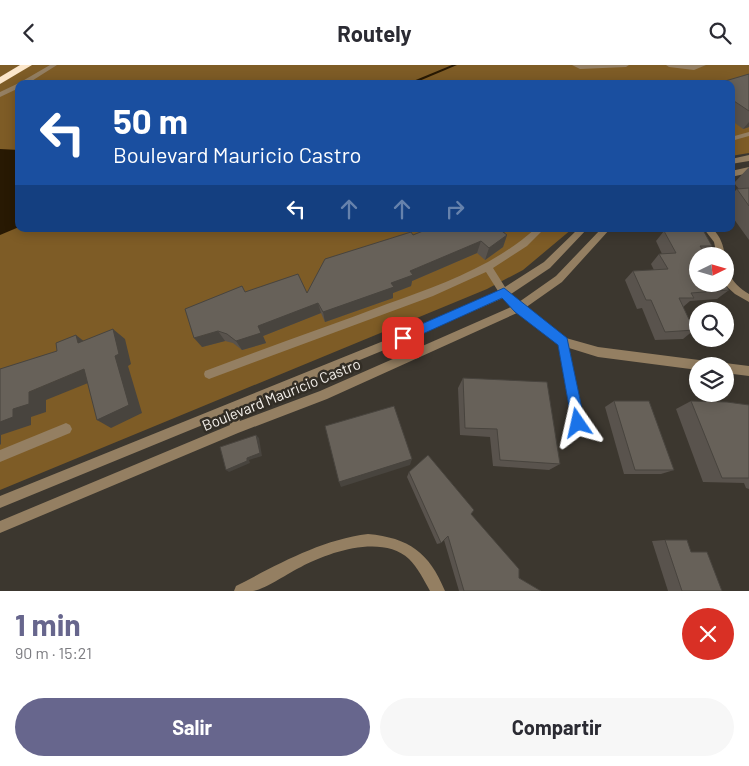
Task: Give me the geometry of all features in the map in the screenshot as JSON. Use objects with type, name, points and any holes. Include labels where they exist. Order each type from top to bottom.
[{"type":"highway","points":[[0,74],[16,65]]},
{"type":"highway","points":[[0,81],[27,65]]},
{"type":"street","points":[[28,80],[54,65]]},
{"type":"street","points":[[575,65],[580,67],[626,65]]},
{"type":"street","points":[[669,65],[694,68],[703,65]]},
{"type":"street","points":[[0,95],[15,88]]},
{"type":"street","points":[[735,161],[749,158]]},
{"type":"street","points":[[735,173],[749,170]]},
{"type":"street","points":[[209,374],[331,331],[488,268],[536,232]]},
{"type":"street","name":"Boulevard Mauricio Castro","points":[[0,502],[421,330],[504,293],[547,265],[580,232]]},
{"type":"street","name":"Boulevard Mauricio Castro","points":[[0,527],[238,428],[323,395],[518,308],[559,279],[603,232]]},
{"type":"street","points":[[710,232],[718,241],[719,247]]},
{"type":"street","points":[[488,268],[504,293],[518,308],[563,342],[598,352],[689,364]]},
{"type":"street","points":[[734,288],[749,298]]},
{"type":"street","points":[[563,342],[578,423]]},
{"type":"street","points":[[734,370],[749,371]]},
{"type":"street","points":[[230,409],[238,428]]},
{"type":"street","points":[[0,456],[66,429]]},
{"type":"street","points":[[241,591],[329,548],[374,539],[393,543],[410,552],[424,567],[438,591]]},
{"type":"shaded area","points":[[0,65],[749,65],[749,153],[735,155],[735,80],[15,80],[15,232],[568,232],[523,270],[487,289],[0,490]]},
{"type":"shaded area","points":[[0,149],[15,150],[15,229],[0,235]]},
{"type":"building","points":[[749,74],[749,111],[735,102],[735,80],[729,80]]},
{"type":"building","points":[[749,188],[749,206],[737,189]]},
{"type":"building","points":[[411,232],[413,235],[420,232],[503,232],[507,235],[489,248],[481,241],[410,271],[413,275],[391,283],[394,287],[323,312],[318,303],[258,326],[261,333],[236,341],[227,334],[218,331],[194,338],[185,309],[242,286],[245,292],[298,274],[307,293],[325,259]]},
{"type":"building","points":[[665,232],[704,232],[712,246],[689,247],[689,293],[694,298],[679,298],[689,319],[689,330],[665,332],[651,300],[646,300],[633,271],[668,269],[659,254],[676,253]]},
{"type":"building","points":[[113,329],[119,354],[115,356],[129,405],[97,420],[84,369],[29,392],[29,404],[13,409],[13,417],[0,422],[0,369],[57,351],[56,343],[76,335],[78,343]]},
{"type":"building","points":[[463,378],[547,382],[560,464],[500,460],[497,429],[465,428]]},
{"type":"building","points":[[614,401],[649,401],[674,470],[635,470]]},
{"type":"building","points":[[691,402],[727,402],[749,405],[749,478],[722,478]]},
{"type":"building","points":[[394,406],[412,459],[339,482],[325,426]]},
{"type":"building","points":[[256,435],[260,453],[226,470],[220,447]]},
{"type":"building","points":[[428,455],[474,510],[471,514],[519,569],[519,578],[541,591],[464,591],[448,536],[441,543],[409,472]]},
{"type":"building","points":[[665,540],[687,540],[691,552],[707,552],[722,591],[682,591]]},
{"type":"waterway","points":[[418,80],[455,65]]},
{"type":"route","points":[[403,338],[504,293],[518,308],[563,342],[578,423]]}]
